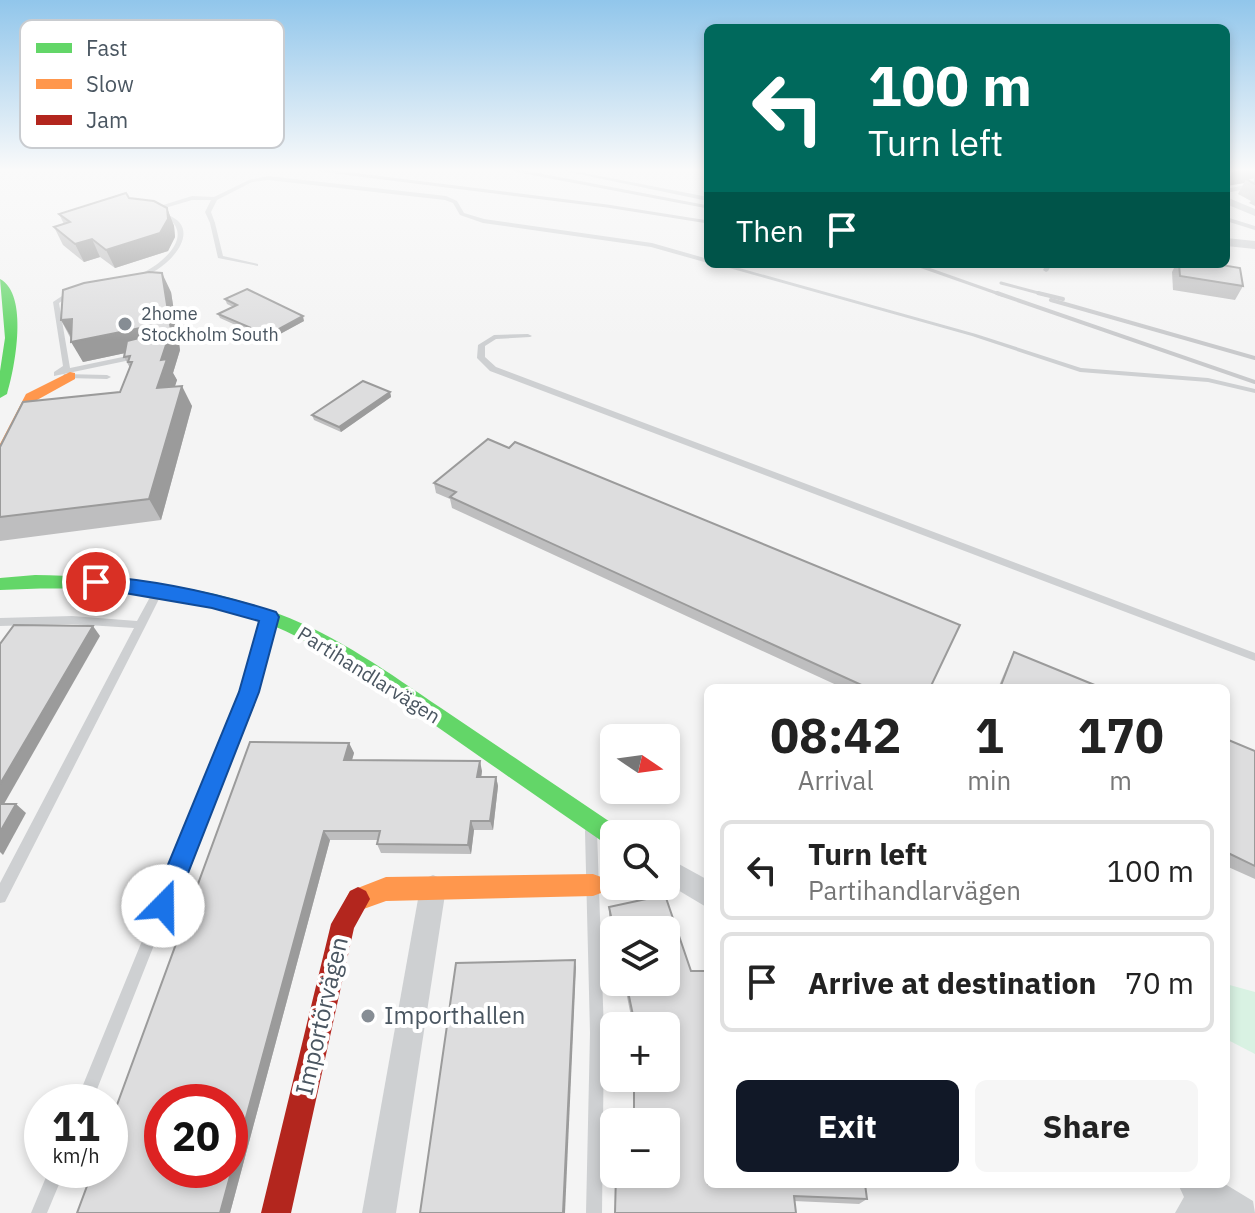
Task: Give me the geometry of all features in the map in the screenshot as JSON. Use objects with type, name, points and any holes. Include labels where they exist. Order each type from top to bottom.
[{"type":"street","points":[[1230,242],[1255,245]]},
{"type":"street","points":[[0,282],[13,314],[12,350],[0,394]]},
{"type":"street","points":[[0,459],[27,401],[37,393],[59,385],[48,373],[12,350]]},
{"type":"street","points":[[0,409],[21,389],[48,373]]},
{"type":"street","name":"Partihandlarvägen","points":[[0,584],[47,579],[121,584],[269,617],[304,632],[376,675],[600,827]]},
{"type":"street","points":[[680,878],[704,893]]},
{"type":"street","name":"Importörvägen","points":[[276,1213],[350,905],[366,893],[433,888],[593,885]]},
{"type":"street","points":[[379,1213],[433,888]]},
{"type":"street","points":[[1199,1197],[1241,1213]]},
{"type":"lane","points":[[137,277],[150,274],[179,247],[181,227]]},
{"type":"lane","points":[[213,227],[220,257],[256,265]]},
{"type":"lane","points":[[522,227],[652,245],[704,260]]},
{"type":"lane","points":[[732,268],[974,335],[1080,370],[1208,380],[1255,391]]},
{"type":"lane","points":[[48,373],[67,367],[56,302],[73,290],[85,287]]},
{"type":"lane","points":[[528,336],[494,337],[482,345],[481,358],[493,369],[1255,657]]},
{"type":"lane","points":[[48,373],[141,355]]},
{"type":"lane","points":[[48,373],[107,377]]},
{"type":"lane","points":[[0,897],[158,591]]},
{"type":"lane","points":[[91,1084],[249,692],[269,617]]},
{"type":"lane","points":[[0,622],[72,620],[141,625]]},
{"type":"lane","points":[[591,821],[597,1033],[594,1213]]},
{"type":"lane","points":[[39,1213],[49,1188]]},
{"type":"green space","points":[[1230,985],[1255,992],[1255,1054],[1230,1041]]},
{"type":"building","points":[[54,227],[164,227],[160,233],[106,250],[92,239],[75,244]]},
{"type":"building","points":[[1230,266],[1240,268],[1243,286],[1180,276],[1179,268]]},
{"type":"building","points":[[149,272],[162,273],[171,330],[161,360],[167,359],[157,388],[182,386],[149,499],[0,517],[0,447],[23,402],[120,392],[132,362],[128,362],[130,356],[124,357],[127,341],[147,336],[152,331],[145,327],[71,342],[72,319],[61,320],[63,290],[84,283]]},
{"type":"building","points":[[247,289],[303,316],[268,335],[218,314],[237,305],[225,299]]},
{"type":"building","points":[[363,381],[390,392],[339,427],[312,415]]},
{"type":"building","points":[[488,439],[509,448],[515,442],[960,625],[932,684],[859,684],[450,497],[456,492],[434,483]]},
{"type":"building","points":[[14,625],[93,626],[0,784],[0,644]]},
{"type":"building","points":[[1014,652],[1092,684],[1002,684]]},
{"type":"building","points":[[1230,741],[1255,751],[1255,866],[1230,854]]},
{"type":"building","points":[[250,742],[349,743],[344,760],[480,761],[477,777],[496,777],[490,821],[471,821],[468,845],[377,844],[380,831],[324,831],[248,1110],[248,1084],[144,1084],[144,1188],[227,1188],[220,1213],[77,1213],[86,1188],[128,1188],[128,1084],[125,1084]]},
{"type":"building","points":[[0,804],[16,804],[0,832]]},
{"type":"building","points":[[642,900],[667,900],[672,916],[611,916],[609,907]]},
{"type":"building","points":[[680,939],[691,971],[704,971],[704,1188],[866,1188],[867,1199],[794,1196],[796,1213],[615,1213],[616,1188],[680,1188],[680,1108],[634,1108],[634,1092],[680,1092],[680,1012],[632,1012],[629,996],[680,996]]},
{"type":"building","points":[[575,960],[563,1213],[420,1213],[456,963]]},
{"type":"railway","points":[[925,268],[1002,295]]},
{"type":"railway","points":[[1001,283],[1043,294]]},
{"type":"railway","points":[[997,293],[1255,382]]},
{"type":"railway","points":[[1038,293],[1043,294]]},
{"type":"railway","points":[[1043,294],[1063,299]]},
{"type":"railway","points":[[1051,300],[1255,358]]},
{"type":"traffic: fast","points":[[0,282],[6,296],[12,338],[0,394]]},
{"type":"traffic: fast","points":[[0,584],[74,582],[155,589],[196,596],[271,618],[321,641],[389,683],[600,827]]},
{"type":"traffic: slow","points":[[0,459],[31,397],[70,376]]},
{"type":"traffic: slow","points":[[358,899],[386,889],[593,885]]},
{"type":"traffic: jam","points":[[276,1213],[343,924],[358,899]]},
{"type":"place","name":"2home Stockholm South","points":[[125,324]]},
{"type":"place","name":"Importhallen","points":[[368,1016]]},
{"type":"route","points":[[96,582],[212,602],[269,617],[249,692],[163,906]]}]
